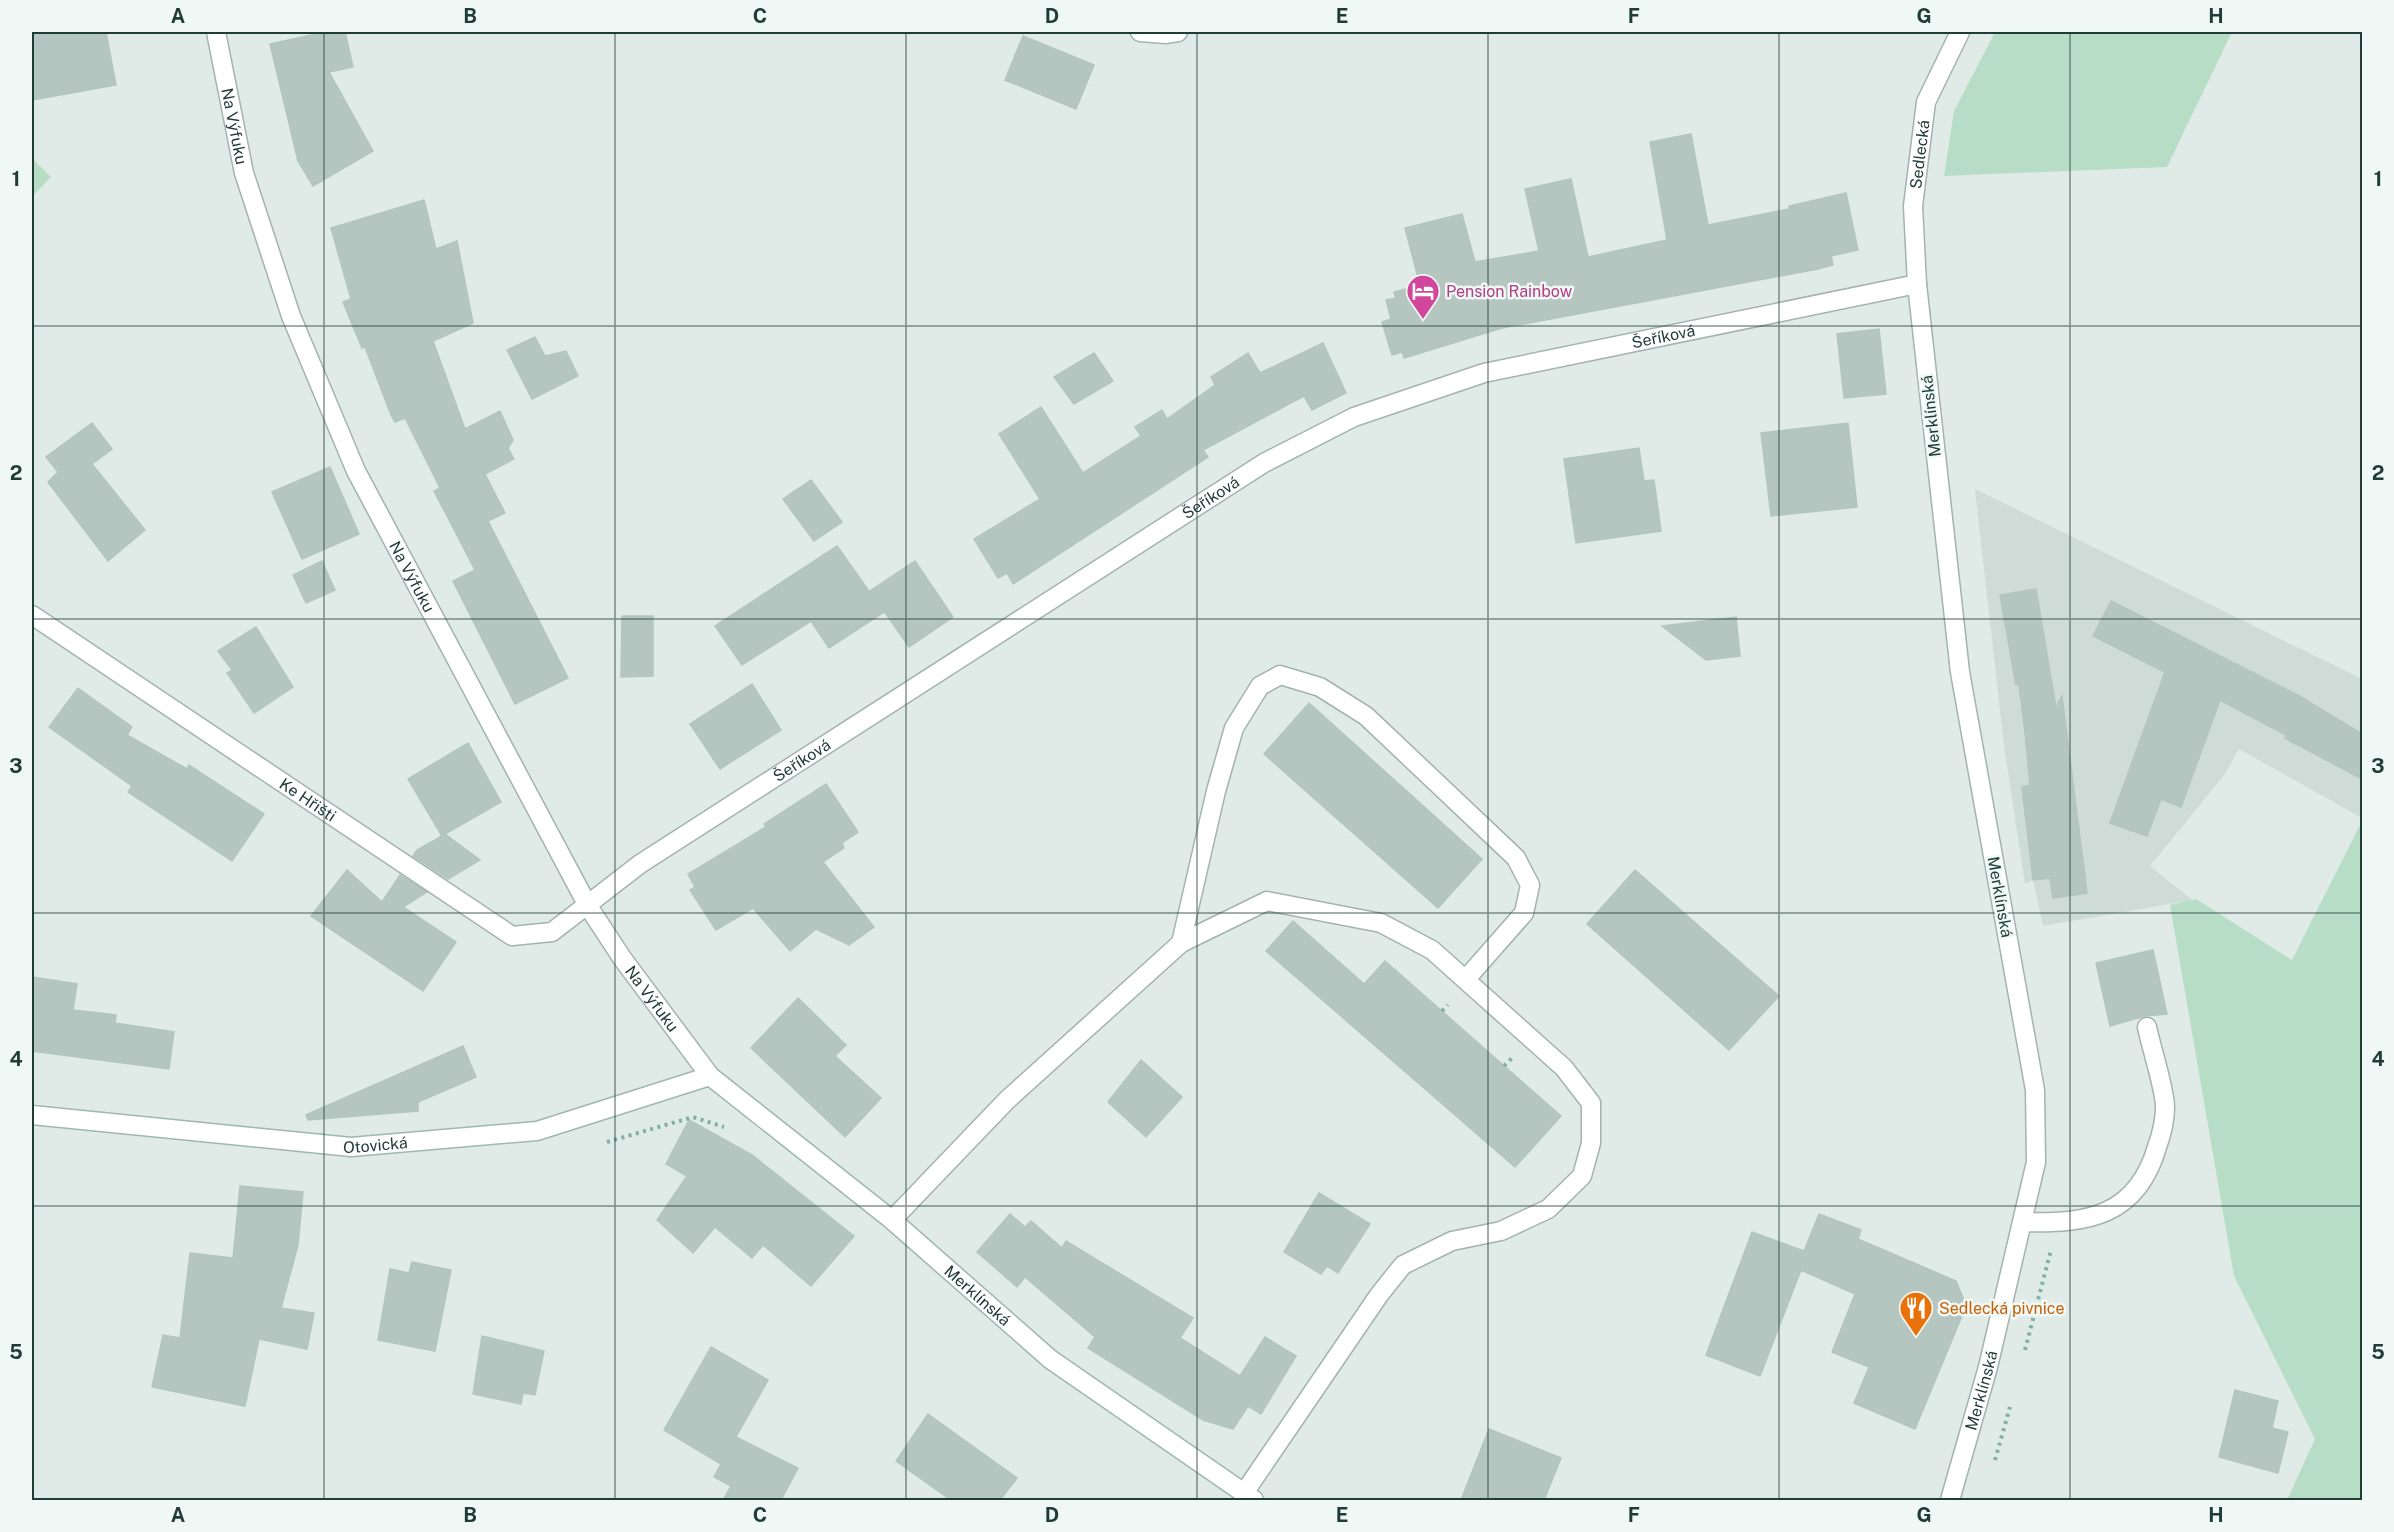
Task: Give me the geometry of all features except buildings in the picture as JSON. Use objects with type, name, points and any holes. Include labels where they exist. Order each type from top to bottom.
[{"type":"street","name":"Na Výfuku","points":[[216,32],[248,184],[291,316],[351,461],[588,906],[622,958],[710,1076]]},
{"type":"street","points":[[1140,32],[1166,34],[1178,32]]},
{"type":"street","name":"Sedlecká","points":[[1917,284],[1913,206],[1926,102],[1960,32]]},
{"type":"street","name":"Šeříková","points":[[588,906],[640,864],[1264,463],[1354,417],[1484,373],[1917,284]]},
{"type":"street","name":"Merklínská","points":[[1917,284],[1960,672],[2035,1090],[2036,1161],[2024,1222],[1988,1367],[1950,1500]]},
{"type":"street","name":"Ke Hřišti","points":[[32,615],[512,936],[552,932],[588,906]]},
{"type":"street","points":[[1181,943],[1216,791],[1234,728],[1260,686],[1280,675],[1320,687],[1366,716],[1516,858],[1530,885],[1524,913],[1466,979]]},
{"type":"street","points":[[892,1220],[1007,1100],[1181,943],[1267,901],[1381,924],[1432,950],[1564,1068],[1591,1103],[1591,1143],[1582,1176],[1548,1209],[1501,1232],[1452,1241],[1403,1265],[1379,1295],[1249,1497]]},
{"type":"street","points":[[2024,1222],[2056,1223],[2098,1215],[2121,1204],[2138,1189],[2150,1170],[2165,1107],[2147,1027]]},
{"type":"street","name":"Merklínská","points":[[710,1076],[892,1220],[1050,1359],[1249,1497]]},
{"type":"street","name":"Otovická","points":[[32,1115],[351,1147],[537,1131],[710,1076]]},
{"type":"path","points":[[600,1144],[693,1118],[729,1128]]},
{"type":"shaded area","points":[[1975,489],[2362,679],[2362,818],[2239,749],[2225,774],[2150,866],[2192,900],[2043,926],[2033,880],[2025,884],[2004,746]]},
{"type":"green space","points":[[1995,32],[2232,32],[2167,167],[1944,176],[1954,111]]},
{"type":"green space","points":[[32,158],[51,177],[32,197]]},
{"type":"green space","points":[[2362,821],[2362,1500],[2287,1500],[2315,1439],[2234,1276],[2170,905],[2196,899],[2292,960]]},
{"type":"place","name":"Pension Rainbow","points":[[1423,320]]},
{"type":"place","name":"Sedlecká pivnice","points":[[1916,1337]]}]
